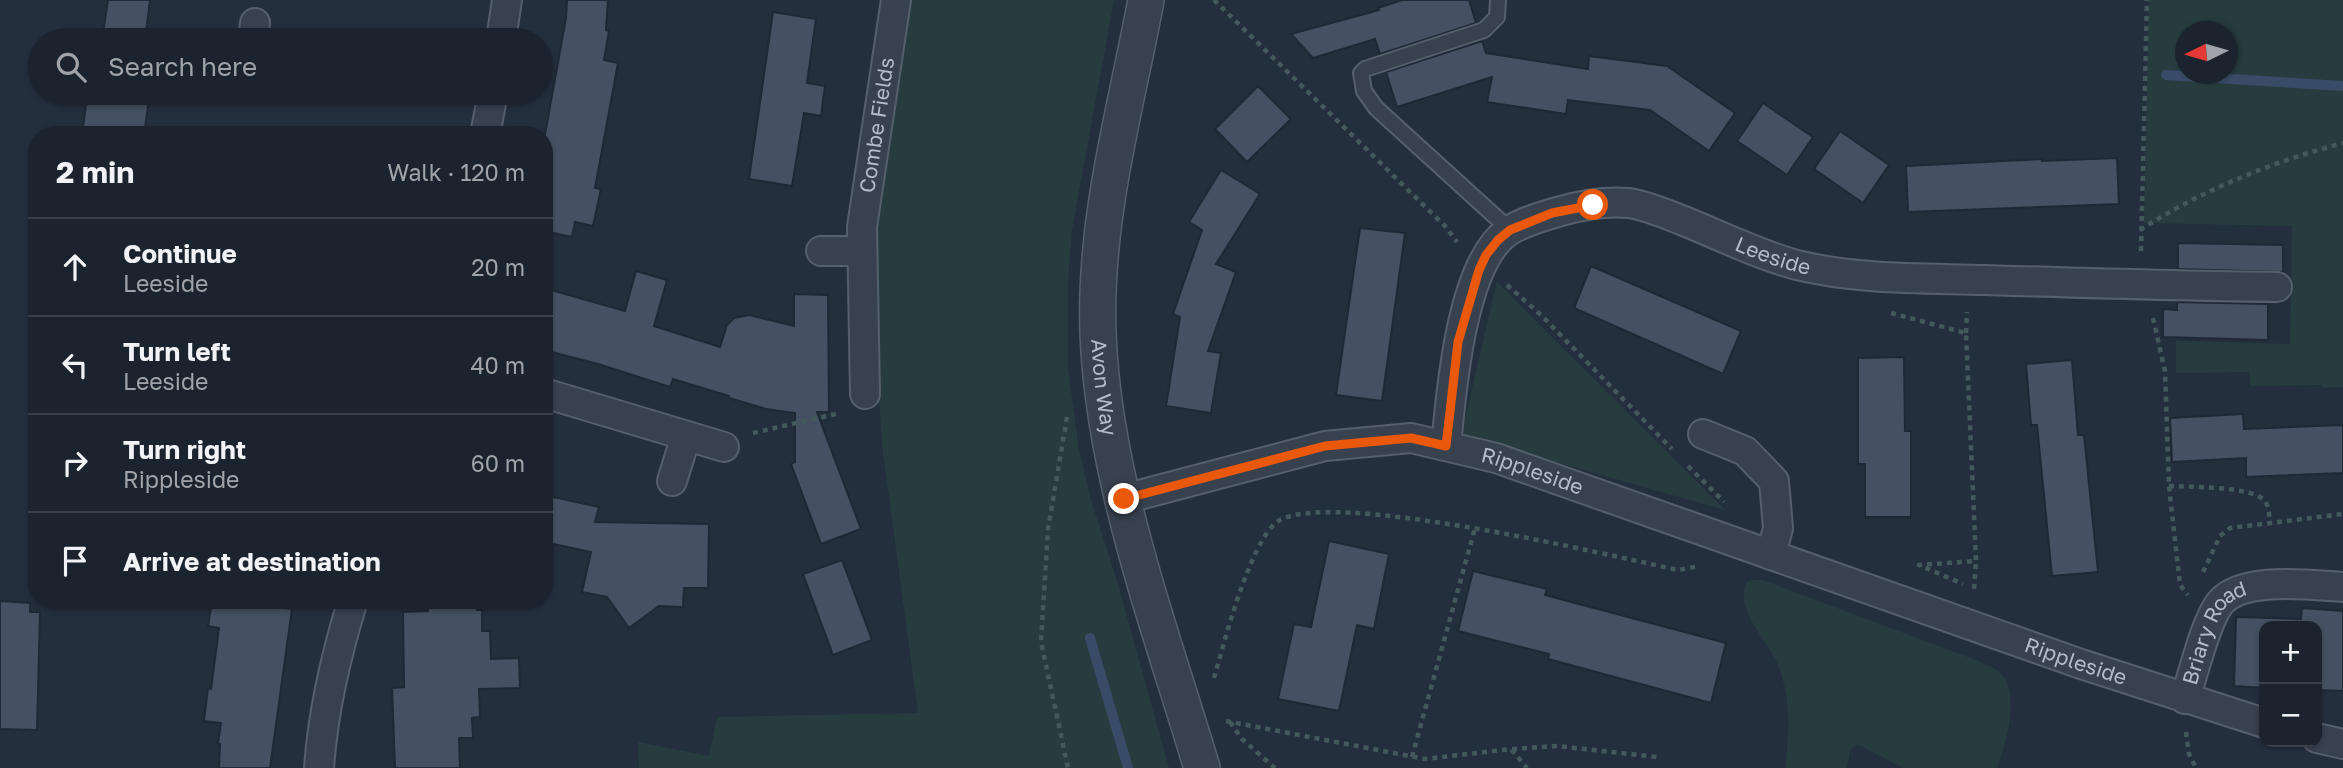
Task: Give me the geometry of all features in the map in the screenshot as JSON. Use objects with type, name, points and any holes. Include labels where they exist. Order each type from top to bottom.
[{"type":"street","points":[[503,28],[507,0]]},
{"type":"street","name":"Combe Fields","points":[[859,402],[860,251],[870,164],[896,0]]},
{"type":"street","name":"Avon Way","points":[[1146,0],[1114,153],[1102,239],[1097,294],[1101,371],[1106,414],[1144,578],[1202,768]]},
{"type":"street","points":[[487,126],[491,105]]},
{"type":"street","name":"Leeside","points":[[1446,446],[1456,353],[1480,266],[1498,240],[1510,230],[1552,213],[1577,207],[1628,203],[1665,214],[1794,264],[1861,275],[2131,286],[2277,287]]},
{"type":"street","points":[[821,251],[860,251]]},
{"type":"street","points":[[553,396],[724,447]]},
{"type":"street","points":[[1703,434],[1745,451],[1774,481],[1778,528],[1771,555]]},
{"type":"street","points":[[672,481],[686,436]]},
{"type":"street","name":"Rippleside","points":[[1124,499],[1325,446],[1411,438],[1496,458],[2185,699],[2259,721]]},
{"type":"street","name":"Briary Road","points":[[2185,699],[2215,610],[2227,596],[2251,586],[2343,587]]},
{"type":"street","points":[[319,768],[324,714],[350,609]]},
{"type":"street","points":[[2322,739],[2343,744]]},
{"type":"lane","points":[[1498,0],[1497,17],[1484,30],[1365,69],[1361,74],[1364,92],[1376,108],[1510,230]]},
{"type":"path","points":[[1214,0],[1445,226],[1480,266],[1541,315],[1673,450]]},
{"type":"path","points":[[2141,261],[2147,0]]},
{"type":"path","points":[[2140,230],[2193,200],[2244,176],[2301,154],[2343,143]]},
{"type":"path","points":[[1861,275],[1868,307],[1966,333],[1976,561],[1971,625]]},
{"type":"path","points":[[2160,345],[2165,371],[2169,486],[2180,585],[2188,595]]},
{"type":"path","points":[[1068,768],[1041,642],[1048,530],[1071,397],[1101,371]]},
{"type":"path","points":[[752,433],[859,402]]},
{"type":"path","points":[[1683,460],[1730,508]]},
{"type":"path","points":[[2169,486],[2229,489],[2259,497],[2268,506],[2270,522]]},
{"type":"path","points":[[1213,681],[1246,578],[1262,540],[1278,522],[1307,512],[1343,513],[1475,528],[1678,570]]},
{"type":"path","points":[[2203,573],[2220,536],[2227,529],[2239,525],[2343,514]]},
{"type":"path","points":[[1412,757],[1475,528]]},
{"type":"path","points":[[1974,589],[1919,565],[1976,561]]},
{"type":"path","points":[[1217,719],[1425,759],[1557,746],[1657,757]]},
{"type":"path","points":[[1230,722],[1242,739],[1275,768]]},
{"type":"path","points":[[1511,749],[1527,768]]},
{"type":"green space","points":[[907,0],[1114,0],[1072,230],[1068,281],[1068,368],[1079,450],[1091,500],[1118,584],[1169,768],[639,768],[638,742],[709,756],[717,717],[918,713],[882,445],[869,253]]},
{"type":"green space","points":[[2149,0],[2343,0],[2343,387],[2251,386],[2249,372],[2176,373],[2176,341],[2290,344],[2292,226],[2144,223]]},
{"type":"green space","points":[[1497,282],[1725,510],[1461,435]]},
{"type":"green space","points":[[1763,580],[1976,660],[1998,671],[2006,682],[2011,706],[1997,768],[1903,768],[1857,744],[1850,750],[1847,768],[1785,768],[1788,731],[1784,682],[1775,659],[1745,605],[1747,582]]},
{"type":"building","points":[[108,0],[150,0],[146,28],[104,28]]},
{"type":"building","points":[[567,0],[608,0],[606,30],[609,31],[604,60],[618,63],[595,188],[601,189],[593,226],[575,222],[572,237],[553,233],[553,126],[547,126],[550,105],[553,105],[553,90]]},
{"type":"building","points":[[1402,0],[1469,0],[1476,23],[1380,54],[1375,39],[1313,58],[1291,34],[1379,10],[1378,8]]},
{"type":"building","points":[[773,12],[816,19],[807,83],[825,86],[821,116],[804,113],[792,186],[749,179]]},
{"type":"building","points":[[1482,41],[1486,53],[1588,69],[1589,56],[1667,66],[1735,113],[1709,151],[1650,110],[1568,100],[1566,114],[1487,102],[1492,77],[1397,107],[1386,72]]},
{"type":"building","points":[[1258,86],[1291,119],[1247,162],[1215,129]]},
{"type":"building","points":[[1763,103],[1813,137],[1787,175],[1737,141]]},
{"type":"building","points":[[86,105],[148,105],[145,126],[83,126]]},
{"type":"building","points":[[1840,131],[1889,165],[1863,203],[1814,169]]},
{"type":"building","points":[[2117,158],[2119,204],[1908,212],[1906,166]]},
{"type":"building","points":[[1221,170],[1260,194],[1216,264],[1236,272],[1208,351],[1221,353],[1211,413],[1166,406],[1180,317],[1173,314],[1202,230],[1189,222]]},
{"type":"building","points":[[1360,228],[1405,233],[1382,401],[1336,395]]},
{"type":"building","points":[[2178,243],[2283,245],[2283,272],[2178,269]]},
{"type":"building","points":[[1591,266],[1741,331],[1723,374],[1574,308]]},
{"type":"building","points":[[636,271],[667,280],[654,326],[720,347],[727,325],[734,318],[749,315],[794,326],[794,294],[828,295],[829,412],[817,412],[861,529],[821,544],[791,464],[795,462],[795,413],[766,409],[673,379],[670,387],[553,352],[553,291],[625,311]]},
{"type":"building","points":[[2177,302],[2268,304],[2268,340],[2163,337],[2163,309],[2177,310]]},
{"type":"building","points":[[1904,357],[1905,431],[1911,431],[1911,517],[1865,517],[1865,464],[1858,464],[1858,358]]},
{"type":"building","points":[[2072,360],[2078,435],[2084,435],[2098,572],[2052,576],[2037,425],[2031,425],[2026,364]]},
{"type":"building","points":[[2243,414],[2244,429],[2343,425],[2343,473],[2246,477],[2246,458],[2172,462],[2170,418]]},
{"type":"building","points":[[553,497],[599,507],[595,522],[709,524],[708,588],[684,588],[683,607],[659,606],[629,628],[607,597],[582,592],[591,552],[553,544]]},
{"type":"building","points":[[1329,541],[1389,554],[1374,629],[1357,625],[1339,711],[1278,699],[1294,624],[1311,627]]},
{"type":"building","points":[[842,560],[872,640],[833,655],[803,574]]},
{"type":"building","points":[[1473,571],[1547,589],[1545,595],[1726,643],[1711,703],[1548,659],[1549,654],[1458,631]]},
{"type":"building","points":[[0,601],[28,603],[30,612],[40,612],[37,730],[0,729]]},
{"type":"building","points":[[2302,608],[2343,611],[2343,691],[2322,690],[2322,621],[2259,621],[2259,688],[2234,686],[2236,617],[2301,619]]},
{"type":"building","points":[[211,609],[292,609],[270,768],[219,768],[218,743],[221,723],[204,721],[219,628],[208,626]]},
{"type":"building","points":[[482,610],[482,631],[490,631],[491,659],[519,658],[520,688],[479,689],[480,717],[472,718],[473,738],[459,738],[460,768],[395,768],[392,688],[404,687],[403,612]]},
{"type":"waterway","points":[[2166,75],[2343,86]]},
{"type":"waterway","points":[[1090,638],[1128,768]]},
{"type":"route","points":[[1124,499],[1325,446],[1411,438],[1446,446],[1458,342],[1486,255],[1510,230],[1552,213],[1593,205]]}]
